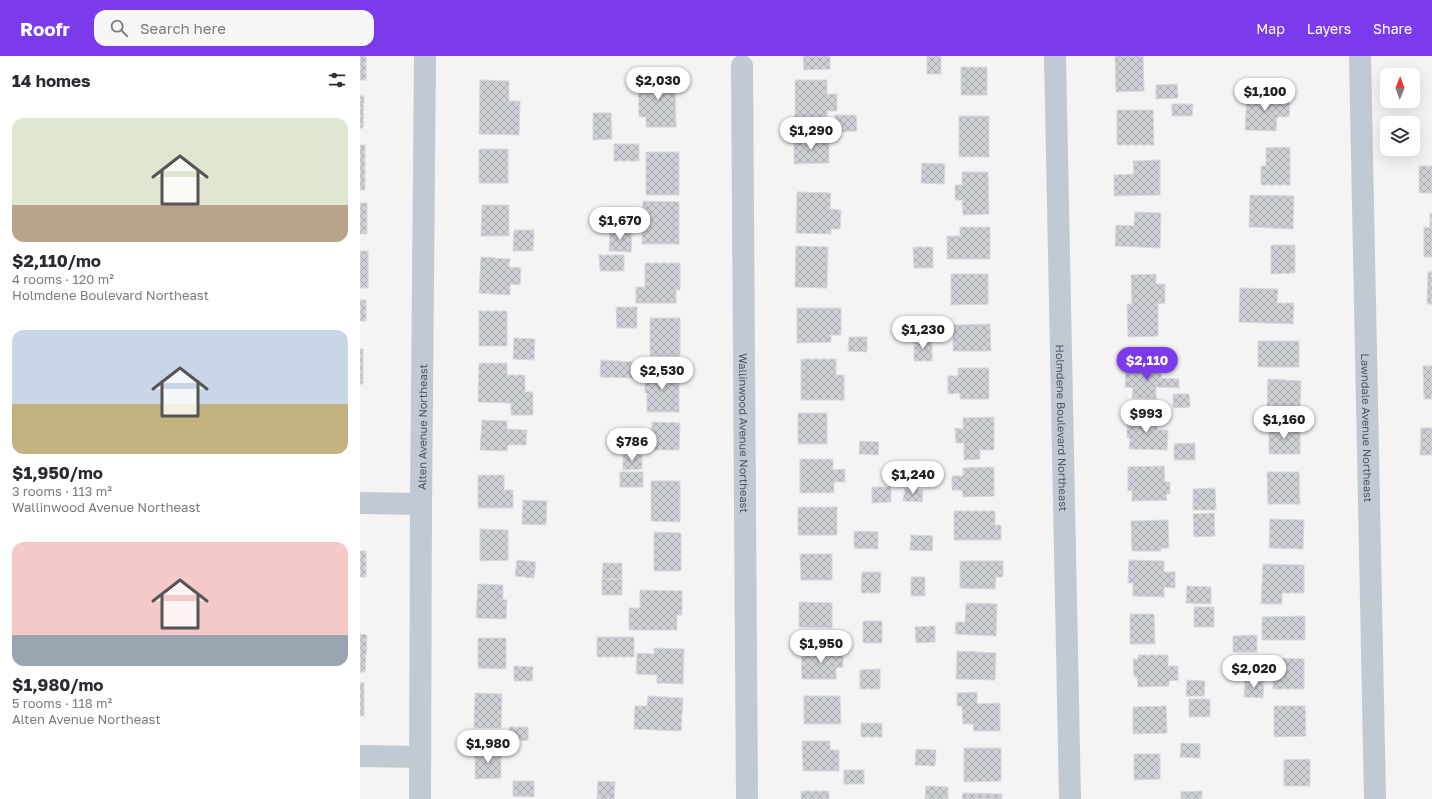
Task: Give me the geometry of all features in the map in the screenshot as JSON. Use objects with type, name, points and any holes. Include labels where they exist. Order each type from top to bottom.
[{"type":"street","name":"Alten Avenue Northeast","points":[[420,799],[425,56]]},
{"type":"street","name":"Holmdene Boulevard Northeast","points":[[1054,56],[1070,799]]},
{"type":"street","name":"Lawndale Avenue Northeast","points":[[1360,56],[1375,799]]},
{"type":"street","name":"Wallinwood Avenue Northeast","points":[[742,66],[747,799]]},
{"type":"street","points":[[360,503],[421,504]]},
{"type":"street","points":[[360,756],[420,757]]},
{"type":"building","points":[[360,56],[366,56],[366,80],[360,80]]},
{"type":"building","points":[[803,56],[830,56],[830,69],[804,70]]},
{"type":"building","points":[[927,56],[941,56],[941,74],[927,74]]},
{"type":"building","points":[[1115,56],[1143,56],[1144,91],[1116,92]]},
{"type":"building","points":[[961,67],[987,67],[987,95],[961,95]]},
{"type":"building","points":[[638,76],[675,76],[676,127],[646,127],[646,117],[639,117]]},
{"type":"building","points":[[480,80],[509,81],[509,101],[520,101],[519,135],[479,134]]},
{"type":"building","points":[[795,80],[827,80],[827,94],[837,94],[837,111],[827,111],[827,119],[795,119]]},
{"type":"building","points":[[1177,84],[1178,98],[1156,99],[1156,85]]},
{"type":"building","points":[[360,96],[364,96],[363,128],[360,128]]},
{"type":"building","points":[[1247,96],[1290,98],[1289,117],[1277,117],[1276,131],[1245,130]]},
{"type":"building","points":[[1172,104],[1193,104],[1192,116],[1172,116]]},
{"type":"building","points":[[1117,110],[1153,110],[1154,145],[1117,145]]},
{"type":"building","points":[[593,113],[611,113],[612,139],[593,140]]},
{"type":"building","points":[[835,115],[856,115],[857,131],[835,132]]},
{"type":"building","points":[[959,116],[989,116],[989,157],[959,157]]},
{"type":"building","points":[[794,138],[829,138],[829,163],[794,164]]},
{"type":"building","points":[[614,144],[639,144],[639,161],[614,161]]},
{"type":"building","points":[[360,145],[365,145],[365,190],[360,190]]},
{"type":"building","points":[[1290,147],[1290,185],[1261,185],[1261,166],[1266,166],[1266,148]]},
{"type":"building","points":[[479,149],[508,149],[508,183],[479,183]]},
{"type":"building","points":[[646,152],[679,152],[679,195],[646,195]]},
{"type":"building","points":[[1160,160],[1160,195],[1114,196],[1114,175],[1134,174],[1133,161]]},
{"type":"building","points":[[922,163],[945,164],[944,184],[921,183]]},
{"type":"building","points":[[1419,166],[1432,166],[1432,193],[1419,193]]},
{"type":"building","points":[[962,172],[988,172],[989,214],[963,215],[962,200],[955,200],[955,185],[962,185]]},
{"type":"building","points":[[797,192],[831,193],[830,209],[841,210],[840,229],[831,229],[831,234],[796,233]]},
{"type":"building","points":[[1250,195],[1294,196],[1293,229],[1249,227]]},
{"type":"building","points":[[643,201],[679,202],[679,244],[642,244]]},
{"type":"building","points":[[360,203],[367,203],[367,234],[360,234]]},
{"type":"building","points":[[482,205],[509,205],[509,236],[481,236]]},
{"type":"building","points":[[1135,212],[1161,213],[1160,248],[1115,246],[1116,225],[1134,226]]},
{"type":"building","points":[[1430,213],[1432,213],[1432,257],[1424,257],[1424,227],[1430,228]]},
{"type":"building","points":[[960,227],[990,227],[990,259],[947,259],[947,236],[960,236]]},
{"type":"building","points":[[514,230],[534,230],[533,251],[513,251]]},
{"type":"building","points":[[610,230],[632,231],[631,252],[609,251]]},
{"type":"building","points":[[1271,245],[1295,245],[1295,273],[1271,274]]},
{"type":"building","points":[[796,246],[828,247],[827,288],[795,287]]},
{"type":"building","points":[[913,247],[933,247],[933,268],[914,268]]},
{"type":"building","points":[[360,251],[368,251],[368,288],[360,288]]},
{"type":"building","points":[[599,255],[624,255],[624,271],[600,271]]},
{"type":"building","points":[[481,257],[510,259],[509,267],[521,268],[520,285],[510,284],[510,295],[479,293]]},
{"type":"building","points":[[645,263],[680,263],[680,290],[676,290],[676,303],[636,303],[636,287],[645,287]]},
{"type":"building","points":[[1428,272],[1432,272],[1432,304],[1427,304]]},
{"type":"building","points":[[951,274],[988,274],[988,304],[951,305]]},
{"type":"building","points":[[1156,274],[1156,284],[1165,284],[1165,303],[1158,304],[1158,336],[1128,337],[1127,304],[1132,304],[1131,275]]},
{"type":"building","points":[[1240,288],[1278,289],[1277,303],[1294,303],[1293,324],[1239,322]]},
{"type":"building","points":[[360,300],[366,300],[366,321],[360,321]]},
{"type":"building","points":[[616,307],[637,307],[637,328],[617,328]]},
{"type":"building","points":[[797,308],[841,308],[841,335],[831,335],[831,342],[797,343]]},
{"type":"building","points":[[479,311],[507,311],[507,346],[479,346]]},
{"type":"building","points":[[650,318],[680,318],[680,356],[650,356]]},
{"type":"building","points":[[990,324],[991,351],[953,351],[953,325]]},
{"type":"building","points":[[849,337],[867,337],[867,352],[848,351]]},
{"type":"building","points":[[514,338],[535,339],[534,360],[513,359]]},
{"type":"building","points":[[914,339],[932,339],[932,361],[914,361]]},
{"type":"building","points":[[1258,341],[1299,341],[1299,367],[1258,367]]},
{"type":"building","points":[[360,349],[363,349],[363,384],[360,384]]},
{"type":"building","points":[[801,359],[836,359],[836,375],[844,375],[844,400],[801,400]]},
{"type":"building","points":[[601,360],[634,362],[634,378],[600,377]]},
{"type":"building","points":[[479,363],[507,363],[507,375],[525,375],[525,392],[533,392],[533,415],[511,415],[511,403],[478,402]]},
{"type":"building","points":[[1126,364],[1161,365],[1161,378],[1179,379],[1179,388],[1156,387],[1156,399],[1132,398],[1133,388],[1125,387]]},
{"type":"building","points":[[1423,366],[1432,366],[1432,399],[1424,399]]},
{"type":"building","points":[[958,368],[989,368],[989,399],[960,399],[960,393],[948,394],[948,376],[958,376]]},
{"type":"building","points":[[645,370],[679,370],[679,412],[647,412]]},
{"type":"building","points":[[1268,379],[1301,381],[1300,408],[1267,406]]},
{"type":"building","points":[[1173,394],[1189,394],[1190,407],[1173,408]]},
{"type":"building","points":[[798,413],[827,413],[827,444],[798,444]]},
{"type":"building","points":[[1127,416],[1157,417],[1157,430],[1168,430],[1167,450],[1129,449],[1130,438],[1127,438]]},
{"type":"building","points":[[994,417],[994,450],[980,450],[980,459],[964,460],[964,443],[956,443],[955,428],[963,429],[963,418]]},
{"type":"building","points":[[482,420],[507,421],[507,429],[527,430],[526,445],[508,445],[507,451],[480,450]]},
{"type":"building","points":[[652,422],[680,423],[679,450],[651,450]]},
{"type":"building","points":[[1269,426],[1300,426],[1300,454],[1269,454]]},
{"type":"building","points":[[1421,428],[1432,428],[1432,455],[1420,455]]},
{"type":"building","points":[[860,441],[879,442],[878,455],[859,454]]},
{"type":"building","points":[[1195,443],[1195,460],[1174,460],[1174,444]]},
{"type":"building","points":[[623,455],[642,455],[642,469],[623,470]]},
{"type":"building","points":[[800,459],[833,459],[833,470],[845,469],[845,482],[834,482],[834,493],[800,493]]},
{"type":"building","points":[[1164,466],[1165,482],[1170,482],[1170,494],[1166,494],[1167,500],[1132,501],[1132,490],[1128,491],[1128,467]]},
{"type":"building","points":[[994,467],[994,496],[963,497],[962,490],[952,490],[952,476],[963,476],[963,468]]},
{"type":"building","points":[[620,472],[643,472],[643,487],[620,487]]},
{"type":"building","points":[[1267,472],[1299,472],[1300,504],[1268,504]]},
{"type":"building","points":[[478,475],[504,475],[504,490],[513,490],[513,508],[478,508]]},
{"type":"building","points":[[651,481],[680,481],[680,522],[651,521]]},
{"type":"building","points":[[872,487],[891,487],[891,502],[872,503]]},
{"type":"building","points":[[905,488],[923,490],[922,502],[903,501]]},
{"type":"building","points":[[1215,488],[1216,510],[1193,510],[1193,489]]},
{"type":"building","points":[[523,500],[547,501],[546,525],[522,524]]},
{"type":"building","points":[[798,507],[837,507],[837,535],[798,535]]},
{"type":"building","points":[[954,511],[995,511],[995,525],[1001,525],[1001,540],[954,540]]},
{"type":"building","points":[[1214,513],[1215,536],[1194,537],[1193,514]]},
{"type":"building","points":[[1270,519],[1304,520],[1303,549],[1269,548]]},
{"type":"building","points":[[1168,520],[1169,548],[1161,548],[1161,551],[1132,551],[1131,521]]},
{"type":"building","points":[[480,529],[508,530],[508,560],[480,561]]},
{"type":"building","points":[[854,531],[878,532],[878,549],[854,548]]},
{"type":"building","points":[[654,532],[681,533],[681,571],[654,571]]},
{"type":"building","points":[[911,535],[933,536],[932,551],[910,550]]},
{"type":"building","points":[[360,551],[366,551],[366,577],[360,577]]},
{"type":"building","points":[[800,554],[832,554],[832,580],[801,580]]},
{"type":"building","points":[[517,560],[536,562],[534,578],[515,576]]},
{"type":"building","points":[[1129,560],[1164,561],[1164,572],[1175,572],[1175,588],[1164,587],[1164,597],[1133,596],[1133,583],[1128,583]]},
{"type":"building","points":[[960,561],[1003,561],[1003,577],[996,577],[995,589],[960,588]]},
{"type":"building","points":[[603,563],[622,563],[622,579],[602,579]]},
{"type":"building","points":[[1263,564],[1304,565],[1304,593],[1282,593],[1282,604],[1261,604]]},
{"type":"building","points":[[862,572],[881,572],[880,593],[861,593]]},
{"type":"building","points":[[911,577],[925,577],[925,596],[911,596]]},
{"type":"building","points":[[602,579],[622,579],[622,595],[602,595]]},
{"type":"building","points":[[478,584],[503,585],[503,600],[507,600],[506,619],[476,618]]},
{"type":"building","points":[[1187,586],[1211,587],[1211,604],[1186,603]]},
{"type":"building","points":[[640,590],[682,591],[682,615],[677,615],[677,630],[629,630],[629,608],[640,608]]},
{"type":"building","points":[[799,602],[832,603],[832,628],[799,627]]},
{"type":"building","points":[[966,603],[997,604],[996,636],[955,634],[956,622],[965,622]]},
{"type":"building","points":[[1194,607],[1214,607],[1214,627],[1194,627]]},
{"type":"building","points":[[1130,614],[1154,614],[1155,644],[1130,644]]},
{"type":"building","points":[[1305,616],[1305,640],[1262,640],[1262,617]]},
{"type":"building","points":[[863,621],[882,621],[882,643],[863,643]]},
{"type":"building","points":[[935,626],[935,642],[916,643],[915,627]]},
{"type":"building","points":[[360,634],[367,635],[365,672],[360,672]]},
{"type":"building","points":[[1257,635],[1257,652],[1233,652],[1233,636]]},
{"type":"building","points":[[597,637],[634,637],[634,657],[597,657]]},
{"type":"building","points":[[478,638],[506,638],[506,669],[478,668]]},
{"type":"building","points":[[654,648],[684,649],[683,684],[657,683],[657,675],[636,674],[637,653],[654,654]]},
{"type":"building","points":[[843,649],[843,667],[836,668],[836,679],[802,679],[801,650]]},
{"type":"building","points":[[957,651],[996,653],[995,680],[956,679]]},
{"type":"building","points":[[1138,655],[1168,655],[1168,666],[1178,666],[1178,680],[1169,681],[1169,686],[1138,687],[1137,677],[1134,677],[1133,659],[1138,659]]},
{"type":"building","points":[[1274,658],[1304,659],[1304,689],[1273,689]]},
{"type":"building","points":[[514,666],[533,667],[532,681],[514,681]]},
{"type":"building","points":[[880,669],[880,689],[860,689],[860,670]]},
{"type":"building","points":[[1187,680],[1205,681],[1204,696],[1186,696]]},
{"type":"building","points":[[1245,680],[1264,681],[1263,698],[1244,697]]},
{"type":"building","points":[[360,683],[364,683],[364,716],[360,716]]},
{"type":"building","points":[[977,692],[977,704],[1000,703],[1000,731],[974,731],[973,724],[963,724],[962,706],[957,706],[957,693]]},
{"type":"building","points":[[475,693],[502,694],[501,728],[474,728]]},
{"type":"building","points":[[648,696],[683,698],[681,731],[634,729],[635,706],[647,706]]},
{"type":"building","points":[[804,696],[840,696],[841,724],[804,724]]},
{"type":"building","points":[[1189,699],[1210,699],[1210,717],[1189,717]]},
{"type":"building","points":[[1166,706],[1167,733],[1133,734],[1133,707]]},
{"type":"building","points":[[1274,706],[1305,706],[1306,736],[1274,737]]},
{"type":"building","points":[[861,723],[882,723],[882,737],[861,737]]},
{"type":"building","points":[[509,727],[528,727],[528,740],[509,741]]},
{"type":"building","points":[[802,741],[830,741],[830,750],[839,750],[839,771],[803,771]]},
{"type":"building","points":[[1181,743],[1200,744],[1200,758],[1180,757]]},
{"type":"building","points":[[501,748],[501,778],[475,779],[475,749]]},
{"type":"building","points":[[964,748],[1001,748],[1001,781],[964,782]]},
{"type":"building","points":[[916,749],[936,750],[935,766],[915,765]]},
{"type":"building","points":[[1134,754],[1160,754],[1160,779],[1134,780]]},
{"type":"building","points":[[1310,759],[1310,786],[1284,786],[1284,760]]},
{"type":"building","points":[[844,770],[864,770],[864,784],[844,784]]},
{"type":"building","points":[[513,781],[534,781],[534,797],[513,796]]},
{"type":"building","points":[[598,781],[615,782],[614,799],[597,799]]},
{"type":"building","points":[[926,786],[948,787],[948,799],[925,799]]},
{"type":"building","points":[[801,791],[829,791],[829,799],[801,799]]},
{"type":"building","points":[[1202,791],[1202,799],[1181,799],[1181,792]]},
{"type":"building","points":[[963,793],[1002,794],[1002,799],[962,799]]}]
